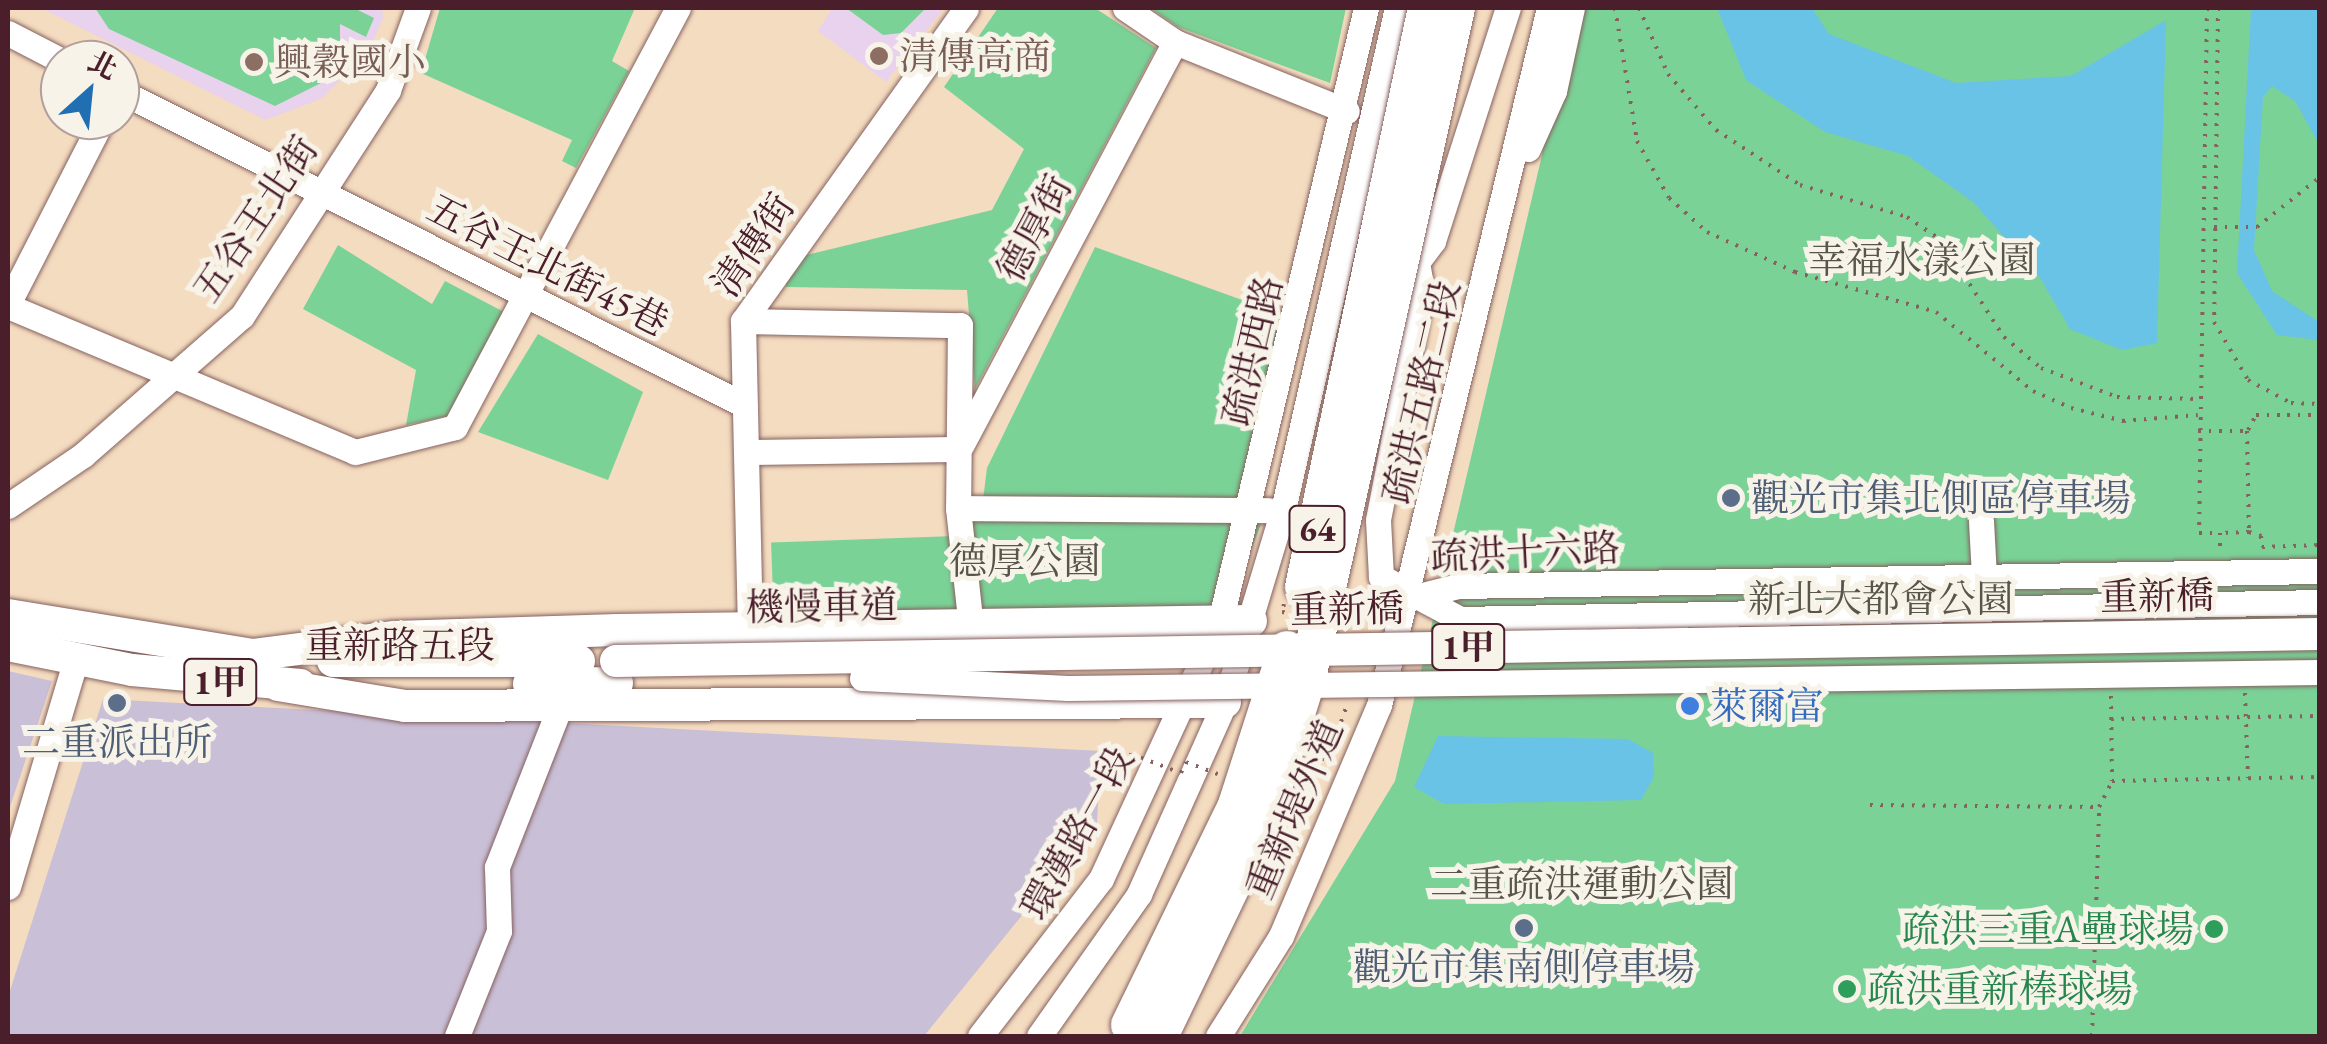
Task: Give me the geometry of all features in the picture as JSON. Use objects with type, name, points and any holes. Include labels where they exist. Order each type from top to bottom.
[{"type":"highway","name":"64","points":[[1145,1031],[1236,808],[1280,677],[1427,8]]},
{"type":"highway","name":"64","points":[[1145,1031],[1262,822],[1306,682],[1452,8]]},
{"type":"main road","name":"重新路五段","points":[[8,615],[244,656],[616,666]]},
{"type":"main road","points":[[244,656],[395,638],[750,630],[970,618],[1236,622]]},
{"type":"main road","name":"重新橋","points":[[616,666],[2320,634]]},
{"type":"main road","name":"重新路五段","points":[[8,646],[76,659],[278,685],[616,666]]},
{"type":"main road","name":"重新橋","points":[[616,666],[862,678],[2320,654]]},
{"type":"main road","points":[[278,685],[405,706],[1225,702]]},
{"type":"street","name":"五谷王北街","points":[[8,506],[83,455],[250,306],[319,191],[388,90],[418,8]]},
{"type":"street","points":[[92,140],[8,305],[168,377],[355,452],[410,444],[455,428],[678,8]]},
{"type":"street","name":"清傳街","points":[[750,630],[742,321],[966,8]]},
{"type":"street","points":[[1125,8],[1175,42],[1347,111]]},
{"type":"street","name":"疏洪西路","points":[[1225,702],[1253,510],[1347,111],[1366,8]]},
{"type":"street","name":"疏洪西路","points":[[1187,704],[1264,579],[1397,8]]},
{"type":"street","points":[[1410,598],[1381,577],[1378,520],[1422,291],[1412,220],[1452,8]]},
{"type":"street","points":[[1264,579],[1314,518],[1369,318],[1416,266],[1439,224],[1508,8]]},
{"type":"street","name":"疏洪五路二段","points":[[1410,598],[1549,8]]},
{"type":"street","name":"疏洪五路二段","points":[[1504,204],[1554,91],[1572,8]]},
{"type":"street","points":[[8,33],[40,50]]},
{"type":"street","name":"德厚街","points":[[959,449],[1175,42]]},
{"type":"street","name":"五谷王北街45巷","points":[[140,101],[744,405]]},
{"type":"street","points":[[742,321],[960,325],[958,508],[970,618]]},
{"type":"street","points":[[747,452],[959,449]]},
{"type":"street","points":[[958,508],[1283,510]]},
{"type":"street","points":[[1981,522],[1984,577]]},
{"type":"street","name":"疏洪十六路","points":[[1410,598],[1458,586],[2320,571]]},
{"type":"street","name":"疏洪十六路","points":[[1410,598],[1460,619],[2320,602]]},
{"type":"street","name":"重新堤外道","points":[[1218,1036],[1314,866],[1410,598]]},
{"type":"street","name":"機慢車道","points":[[616,666],[2320,618]]},
{"type":"street","points":[[8,886],[76,659]]},
{"type":"street","name":"機慢車道","points":[[862,678],[1068,688],[2320,672]]},
{"type":"street","name":"環漢路一段","points":[[1039,1036],[1139,894],[1225,702]]},
{"type":"street","name":"環漢路一段","points":[[980,1036],[1082,912],[1187,704]]},
{"type":"street","points":[[457,1036],[499,930],[497,867],[560,706]]},
{"type":"path","points":[[1615,8],[1637,142],[1669,198],[1706,232],[1795,272],[1936,312],[2032,391],[2071,408],[2123,421],[2198,415]]},
{"type":"path","points":[[1639,8],[1668,74],[1716,130],[1800,184],[1907,217],[1941,240],[2004,336],[2041,368],[2118,397],[2199,399]]},
{"type":"path","points":[[2206,8],[2199,533],[2249,532],[2262,536],[2262,548],[2320,546]]},
{"type":"path","points":[[2218,8],[2212,298],[2233,364],[2290,403],[2320,404]]},
{"type":"path","points":[[2214,227],[2257,227],[2320,176]]},
{"type":"path","points":[[2201,298],[2212,298]]},
{"type":"path","points":[[2289,416],[2290,403]]},
{"type":"path","points":[[2249,532],[2247,431],[2256,415],[2320,416]]},
{"type":"path","points":[[2198,431],[2247,431]]},
{"type":"path","points":[[2220,533],[2220,555]]},
{"type":"path","points":[[2245,690],[2248,778]]},
{"type":"path","points":[[2092,1036],[2098,807],[2112,781],[2111,692]]},
{"type":"path","points":[[2111,719],[2320,716]]},
{"type":"path","points":[[1118,788],[1131,754],[1238,782]]},
{"type":"path","points":[[2112,781],[2320,777]]},
{"type":"path","points":[[1870,805],[2098,807]]},
{"type":"shaded area","name":"興穀國小","points":[[41,8],[382,8],[383,18],[368,53],[321,99],[265,120],[140,58],[140,40],[105,40]]},
{"type":"shaded area","name":"清傳高商","points":[[832,8],[944,8],[886,82],[818,31]]},
{"type":"shaded area","points":[[8,671],[52,681],[8,813]]},
{"type":"shaded area","points":[[103,699],[1101,751],[1097,823],[924,1036],[8,1036],[8,997]]},
{"type":"green space","name":"興穀國小","points":[[95,8],[354,8],[374,18],[366,37],[340,24],[340,57],[327,80],[275,106],[140,43],[140,40],[109,29]]},
{"type":"green space","points":[[440,8],[635,8],[612,61],[629,71],[576,168],[562,161],[572,140],[421,73]]},
{"type":"green space","points":[[846,8],[926,8],[901,33],[883,35]]},
{"type":"green space","points":[[998,8],[1095,8],[1156,48],[975,389],[967,290],[786,287],[786,260],[992,210],[1024,149],[944,87]]},
{"type":"green space","points":[[1150,8],[1346,8],[1330,83],[1178,27]]},
{"type":"green space","name":"新北大都會公園","points":[[1565,8],[2319,8],[2319,1036],[1240,1036],[1395,781],[1542,155]]},
{"type":"green space","points":[[338,245],[432,304],[445,281],[504,312],[448,416],[406,425],[416,370],[303,309]]},
{"type":"green space","name":"德厚公園","points":[[1095,247],[1295,319],[1250,498],[1267,509],[1228,607],[973,616],[967,509],[982,508],[987,468]]},
{"type":"green space","points":[[538,334],[643,392],[608,480],[478,432]]},
{"type":"green space","points":[[955,536],[958,612],[774,618],[771,542]]},
{"type":"water","points":[[1717,8],[1812,8],[1829,34],[1956,83],[2071,76],[2166,20],[2157,343],[2122,350],[2070,329],[2039,276],[1973,202],[1908,156],[1825,132],[1746,80]]},
{"type":"water","points":[[2251,8],[2319,8],[2319,144],[2295,101],[2272,86],[2263,97],[2254,250],[2272,291],[2319,322],[2319,340],[2277,335],[2237,273]]},
{"type":"water","points":[[1438,736],[1628,739],[1653,753],[1654,777],[1641,800],[1444,804],[1414,787]]},
{"type":"place","name":"清傳高商","points":[[879,56]]},
{"type":"place","name":"興穀國小","points":[[254,62]]},
{"type":"place","name":"觀光市集北側區停車場","points":[[1731,498]]},
{"type":"place","name":"二重派出所","points":[[117,703]]},
{"type":"place","name":"萊爾富","points":[[1690,706]]},
{"type":"place","name":"觀光市集南側停車場","points":[[1524,928]]},
{"type":"place","name":"疏洪三重A壘球場","points":[[2214,929]]},
{"type":"place","name":"疏洪重新棒球場","points":[[1847,989]]},
{"type":"park label","name":"幸福水漾公園","points":[[1922,260]]},
{"type":"park label","name":"二重疏洪運動公園","points":[[1582,884]]}]
